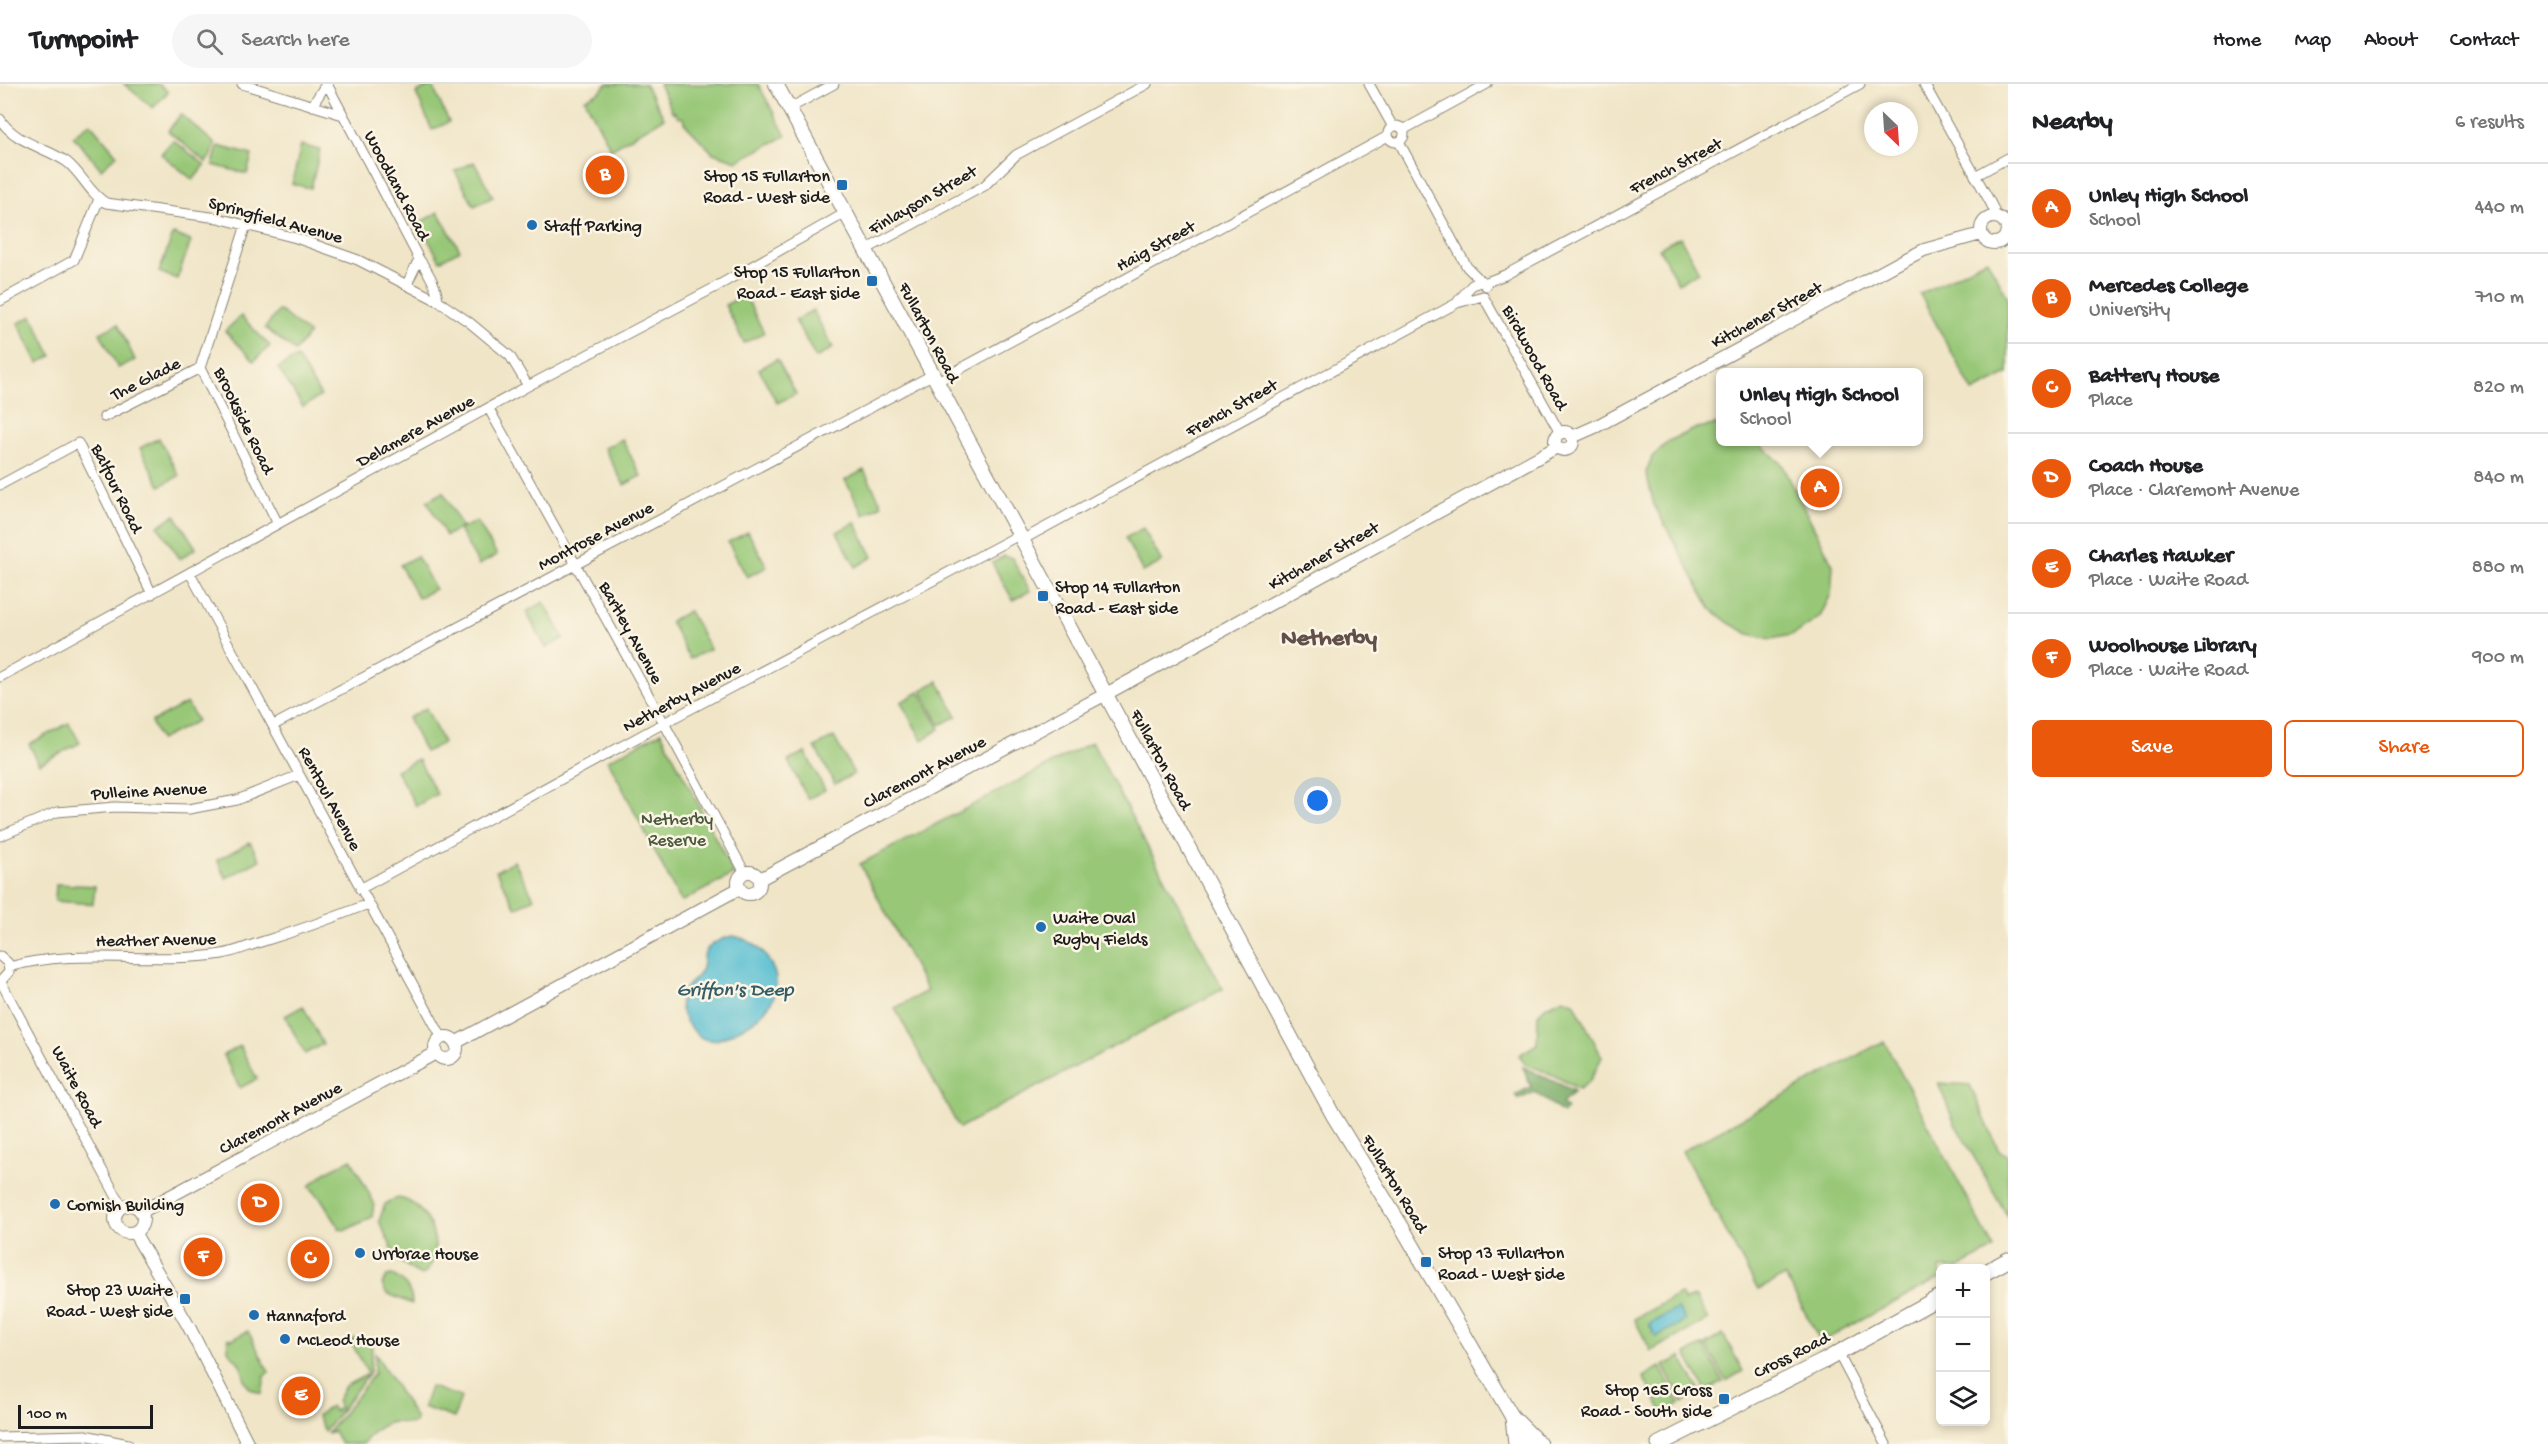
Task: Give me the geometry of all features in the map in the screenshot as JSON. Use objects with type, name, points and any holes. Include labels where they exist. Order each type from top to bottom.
[{"type":"highway","points":[[1990,1270],[2008,1260]]},
{"type":"highway","name":"Cross Road","points":[[1659,1444],[1838,1353],[1936,1300]]},
{"type":"highway","points":[[1513,1418],[1516,1444]]},
{"type":"highway","points":[[1513,1418],[1539,1444]]},
{"type":"highway","points":[[1653,1444],[1676,1434]]},
{"type":"main road","name":"Fullarton Road","points":[[776,84],[1333,1115],[1409,1239],[1528,1444]]},
{"type":"street","points":[[242,84],[343,116]]},
{"type":"street","points":[[312,106],[326,84]]},
{"type":"street","name":"Woodland Road","points":[[326,84],[436,289],[438,301]]},
{"type":"street","points":[[790,108],[834,84]]},
{"type":"street","name":"Finlayson Street","points":[[867,249],[984,186],[1016,155],[1147,84]]},
{"type":"street","points":[[1369,84],[1392,141],[1399,142],[1404,136],[1403,130]]},
{"type":"street","points":[[1403,130],[1487,84]]},
{"type":"street","name":"French Street","points":[[1021,537],[1860,84]]},
{"type":"street","points":[[1924,84],[1989,200],[1994,217]]},
{"type":"street","points":[[0,119],[9,131],[66,162],[82,177],[99,199],[74,260],[0,301]]},
{"type":"street","points":[[1390,132],[1398,127],[1403,130]]},
{"type":"street","name":"Haig Street","points":[[934,379],[1390,132]]},
{"type":"street","name":"Birdwood Road","points":[[1399,142],[1479,289],[1566,435]]},
{"type":"street","points":[[1975,176],[2008,158]]},
{"type":"street","name":"Springfield Avenue","points":[[99,199],[119,205],[219,218],[339,253],[438,301],[510,356],[528,386]]},
{"type":"street","name":"Delamere Avenue","points":[[0,676],[528,386],[712,289],[847,212]]},
{"type":"street","points":[[1994,217],[2001,219],[2007,227],[2004,237],[1996,243],[1988,241],[1981,234],[1984,220],[1994,217]]},
{"type":"street","name":"Brookside Road","points":[[246,225],[200,368],[278,524]]},
{"type":"street","name":"Kitchener Street","points":[[1106,694],[1557,447],[1569,450],[1573,445],[1566,435],[1597,426],[1924,250],[1981,234]]},
{"type":"street","points":[[407,284],[419,259]]},
{"type":"street","name":"The Glade","points":[[104,417],[200,368]]},
{"type":"street","name":"Montrose Avenue","points":[[274,725],[575,564],[934,379]]},
{"type":"street","name":"Bartley Avenue","points":[[489,409],[745,873]]},
{"type":"street","name":"Balfour Road","points":[[0,485],[78,443],[152,594]]},
{"type":"street","name":"Netherby Avenue","points":[[360,889],[664,723],[1021,537]]},
{"type":"street","name":"Rentoul Avenue","points":[[190,573],[442,1038]]},
{"type":"street","name":"Claremont Avenue","points":[[760,879],[1106,694]]},
{"type":"street","name":"Pulleine Avenue","points":[[0,836],[57,812],[115,807],[189,808],[237,800],[299,775]]},
{"type":"street","points":[[753,872],[760,879],[760,886],[753,893],[746,893],[740,888],[739,878],[745,873],[753,872]]},
{"type":"street","points":[[455,1042],[740,888]]},
{"type":"street","name":"Heather Avenue","points":[[9,967],[70,956],[137,960],[223,954],[316,925],[368,904]]},
{"type":"street","points":[[0,956],[5,959],[9,967],[7,976],[1,982]]},
{"type":"street","name":"Waite Road","points":[[1,982],[122,1207]]},
{"type":"street","points":[[442,1038],[449,1038],[455,1042],[456,1054],[449,1059],[441,1059],[436,1053],[435,1045],[442,1038]]},
{"type":"street","name":"Claremont Avenue","points":[[141,1212],[436,1053]]},
{"type":"street","points":[[132,1205],[141,1212],[143,1221],[134,1232],[125,1232],[117,1225],[115,1216],[122,1207],[132,1205]]},
{"type":"street","points":[[134,1232],[189,1327],[248,1444]]},
{"type":"street","points":[[1838,1353],[1886,1444]]},
{"type":"street","points":[[0,1437],[85,1436],[128,1444]]},
{"type":"green space","points":[[124,84],[159,84],[168,92],[153,108]]},
{"type":"green space","points":[[607,84],[645,84],[664,118],[611,149],[585,99],[599,92]]},
{"type":"green space","points":[[659,84],[758,84],[786,136],[737,161],[713,153],[686,125],[682,117],[678,118],[675,112],[673,113]]},
{"type":"green space","points":[[432,85],[449,122],[432,130],[416,93]]},
{"type":"green space","points":[[181,114],[215,144],[212,155],[206,162],[168,131]]},
{"type":"green space","points":[[90,123],[117,155],[101,169],[73,136]]},
{"type":"green space","points":[[173,140],[205,165],[193,180],[161,154]]},
{"type":"green space","points":[[301,145],[320,150],[311,188],[292,184]]},
{"type":"green space","points":[[218,146],[252,155],[247,174],[213,165]]},
{"type":"green space","points":[[474,162],[493,197],[474,206],[455,171]]},
{"type":"green space","points":[[438,212],[460,250],[440,261],[419,223]]},
{"type":"green space","points":[[173,234],[191,241],[177,279],[159,272]]},
{"type":"green space","points":[[1680,237],[1699,272],[1678,283],[1659,248]]},
{"type":"green space","points":[[1987,259],[2008,298],[2008,374],[1973,392],[1920,294]]},
{"type":"green space","points":[[745,295],[764,333],[744,343],[725,305]]},
{"type":"green space","points":[[279,310],[309,334],[295,351],[265,328]]},
{"type":"green space","points":[[813,310],[833,348],[816,358],[795,320]]},
{"type":"green space","points":[[32,316],[52,356],[38,363],[18,323]]},
{"type":"green space","points":[[241,316],[270,346],[254,361],[225,331]]},
{"type":"green space","points":[[118,324],[135,360],[118,368],[100,333]]},
{"type":"green space","points":[[297,357],[321,396],[303,407],[278,368]]},
{"type":"green space","points":[[777,359],[796,394],[777,403],[759,369]]},
{"type":"green space","points":[[1716,425],[1716,446],[1762,446],[1782,464],[1833,565],[1831,594],[1820,617],[1795,634],[1771,639],[1749,634],[1729,623],[1711,609],[1654,505],[1646,472],[1652,457],[1669,441],[1697,428]]},
{"type":"green space","points":[[159,438],[179,476],[160,486],[140,448]]},
{"type":"green space","points":[[622,439],[641,476],[624,485],[604,448]]},
{"type":"green space","points":[[864,470],[882,505],[864,515],[845,480]]},
{"type":"green space","points":[[443,492],[462,527],[446,536],[427,501]]},
{"type":"green space","points":[[175,515],[196,548],[180,559],[158,526]]},
{"type":"green space","points":[[477,521],[497,555],[479,565],[459,530]]},
{"type":"green space","points":[[855,522],[873,557],[856,567],[837,532]]},
{"type":"green space","points":[[1143,528],[1162,562],[1143,572],[1125,538]]},
{"type":"green space","points":[[748,532],[767,567],[747,577],[728,542]]},
{"type":"green space","points":[[417,556],[435,589],[418,598],[400,565]]},
{"type":"green space","points":[[1004,556],[1012,558],[1030,591],[1013,600],[992,563]]},
{"type":"green space","points":[[544,602],[564,638],[546,648],[526,612]]},
{"type":"green space","points":[[689,611],[710,649],[690,659],[670,621]]},
{"type":"green space","points":[[938,681],[957,716],[940,725],[921,690]]},
{"type":"green space","points":[[919,692],[940,729],[922,740],[901,702]]},
{"type":"green space","points":[[187,703],[197,721],[160,740],[151,722]]},
{"type":"green space","points":[[426,708],[443,743],[425,752],[408,718]]},
{"type":"green space","points":[[69,723],[80,743],[39,764],[29,744]]},
{"type":"green space","name":"Netherby Reserve","points":[[661,732],[734,874],[681,902],[608,760]]},
{"type":"green space","points":[[834,737],[854,774],[835,784],[815,747]]},
{"type":"green space","name":"Waite Oval Rugby Fields","points":[[1092,742],[1223,989],[959,1128],[895,1008],[927,991],[860,864]]},
{"type":"green space","points":[[805,752],[825,790],[808,799],[788,761]]},
{"type":"green space","points":[[418,759],[437,794],[416,806],[396,770]]},
{"type":"green space","points":[[250,842],[260,860],[226,878],[217,860]]},
{"type":"green space","points":[[514,861],[534,898],[516,908],[496,871]]},
{"type":"green space","points":[[56,884],[95,886],[93,904],[55,901]]},
{"type":"green space","points":[[1563,998],[1574,1002],[1602,1057],[1590,1081],[1579,1089],[1525,1064],[1519,1055],[1537,1044],[1538,1014],[1545,1007]]},
{"type":"green space","points":[[303,1006],[323,1044],[305,1054],[285,1016]]},
{"type":"green space","points":[[1884,1041],[1994,1249],[1966,1264],[1936,1264],[1936,1280],[1821,1342],[1785,1276],[1758,1290],[1682,1151]]},
{"type":"green space","points":[[240,1046],[257,1079],[240,1088],[223,1055]]},
{"type":"green space","points":[[1523,1067],[1574,1091],[1562,1104],[1567,1109],[1563,1113],[1535,1092],[1519,1099],[1515,1095],[1531,1087]]},
{"type":"green space","points":[[1938,1083],[1970,1085],[1999,1151],[2008,1155],[2008,1217],[1954,1122]]},
{"type":"green space","points":[[351,1159],[374,1203],[372,1217],[346,1230],[340,1229],[322,1200],[309,1186],[328,1171]]},
{"type":"green space","points":[[398,1198],[419,1209],[432,1230],[435,1243],[434,1255],[430,1266],[422,1275],[398,1261],[379,1221],[385,1204]]},
{"type":"green space","points":[[392,1275],[406,1286],[411,1295],[412,1304],[386,1293],[382,1284],[387,1276]]},
{"type":"green space","points":[[1680,1294],[1684,1301],[1695,1296],[1708,1320],[1651,1351],[1634,1319]]},
{"type":"green space","points":[[248,1331],[269,1372],[265,1375],[262,1394],[247,1386],[239,1363],[228,1350],[228,1338],[232,1339]]},
{"type":"green space","points":[[1723,1334],[1743,1371],[1726,1381],[1706,1344]]},
{"type":"green space","points":[[355,1338],[365,1340],[372,1347],[370,1372],[325,1431],[317,1416],[331,1406],[334,1411],[340,1408],[337,1401],[345,1386],[368,1374],[350,1340]]},
{"type":"green space","points":[[1704,1345],[1723,1382],[1706,1391],[1686,1354]]},
{"type":"green space","points":[[375,1353],[416,1419],[415,1423],[385,1424],[369,1436],[363,1444],[341,1444],[334,1431],[327,1434],[374,1374]]},
{"type":"green space","points":[[1681,1357],[1701,1393],[1683,1403],[1663,1366]]},
{"type":"green space","points":[[1660,1367],[1680,1404],[1663,1413],[1643,1377]]},
{"type":"green space","points":[[430,1387],[461,1397],[454,1418],[423,1407]]},
{"type":"water","name":"Griffon's Deep","points":[[733,936],[752,943],[767,958],[774,970],[775,993],[764,1011],[745,1026],[718,1039],[702,1038],[686,1021],[680,1005],[682,994],[701,970],[708,948],[720,940]]},
{"type":"water","points":[[1678,1308],[1685,1321],[1656,1337],[1649,1324]]},
{"type":"place","name":"Mercedes College","points":[[605,175]]},
{"type":"place","name":"Stop 15 Fullarton Road - West side","points":[[842,185]]},
{"type":"place","name":"Staff Parking","points":[[532,225]]},
{"type":"place","name":"Stop 15 Fullarton Road - East side","points":[[872,281]]},
{"type":"place","name":"Unley High School","points":[[1820,488]]},
{"type":"place","name":"Stop 14 Fullarton Road - East side","points":[[1043,596]]},
{"type":"place","name":"Waite Oval Rugby Fields","points":[[1041,927]]},
{"type":"place","name":"Coach House","points":[[260,1203]]},
{"type":"place","name":"Cornish Building","points":[[55,1204]]},
{"type":"place","name":"Urrbrae House","points":[[360,1253]]},
{"type":"place","name":"Woolhouse Library","points":[[203,1257]]},
{"type":"place","name":"Battery House","points":[[310,1259]]},
{"type":"place","name":"Stop 13 Fullarton Road - West side","points":[[1426,1262]]},
{"type":"place","name":"Stop 23 Waite Road - West side","points":[[185,1299]]},
{"type":"place","name":"Hannaford","points":[[254,1315]]},
{"type":"place","name":"McLeod House","points":[[285,1339]]},
{"type":"place","name":"Charles Hawker","points":[[301,1396]]},
{"type":"place","name":"Stop 165 Cross Road - South side","points":[[1724,1399]]},
{"type":"district","name":"Netherby","points":[[1329,636]]}]
